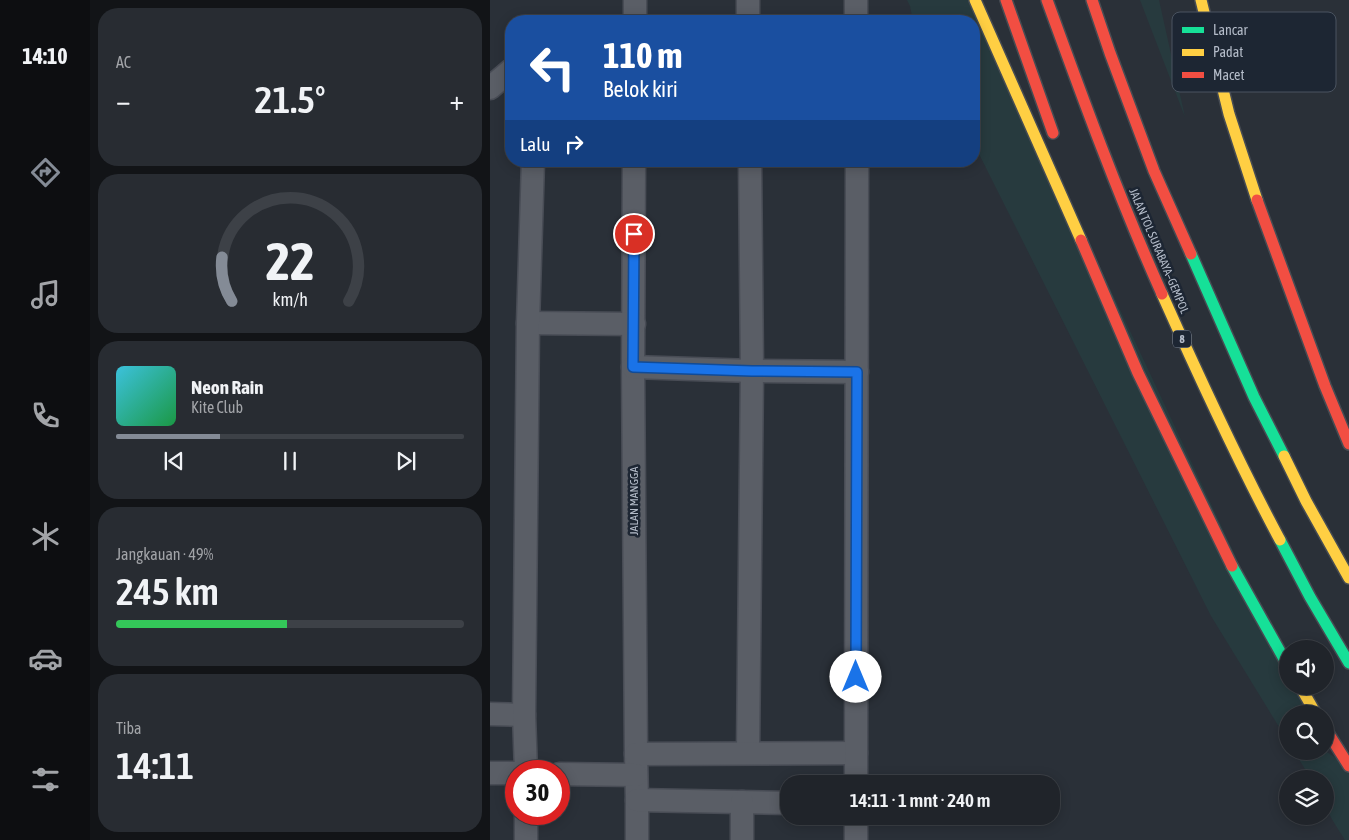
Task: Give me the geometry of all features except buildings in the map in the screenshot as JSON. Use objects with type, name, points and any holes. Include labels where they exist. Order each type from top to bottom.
[{"type":"highway","points":[[975,0],[1093,266],[1138,373],[1233,568],[1279,650]]},
{"type":"highway","points":[[1006,0],[1058,148]]},
{"type":"highway","name":"JALAN TOL SURABAYA–GEMPOL","points":[[1047,0],[1093,128],[1140,246],[1204,389],[1265,513],[1310,597],[1349,663]]},
{"type":"highway","points":[[1092,0],[1154,171],[1254,397],[1306,500],[1349,578]]},
{"type":"highway","points":[[1223,92],[1252,188],[1325,386],[1349,444]]},
{"type":"highway","points":[[1072,192],[1093,266]]},
{"type":"highway","points":[[1334,742],[1349,766]]},
{"type":"street","points":[[635,0],[635,15]]},
{"type":"street","points":[[748,0],[748,15]]},
{"type":"street","points":[[856,0],[856,15]]},
{"type":"street","points":[[490,88],[505,75]]},
{"type":"street","points":[[526,760],[524,715],[528,323],[533,167]]},
{"type":"street","name":"JALAN MANGGA","points":[[634,167],[633,367],[637,840]]},
{"type":"street","points":[[748,752],[752,371],[750,167]]},
{"type":"street","points":[[856,775],[857,167]]},
{"type":"street","points":[[528,323],[634,324]]},
{"type":"street","points":[[633,367],[857,372]]},
{"type":"street","points":[[490,714],[524,715]]},
{"type":"street","points":[[570,773],[748,752],[856,753]]},
{"type":"street","points":[[490,773],[505,773]]},
{"type":"street","points":[[638,800],[780,803]]},
{"type":"street","points":[[742,802],[742,840]]},
{"type":"street","points":[[526,825],[526,840]]},
{"type":"street","points":[[856,825],[856,840]]},
{"type":"green space","points":[[907,0],[975,0],[1279,649],[1279,695],[1297,695],[1307,705],[1279,705],[1279,727],[1211,616],[980,156],[980,15],[912,15]]},
{"type":"green space","points":[[1140,0],[1159,0],[1172,58],[1172,83]]},
{"type":"green space","points":[[1175,92],[1179,92],[1185,117]]},
{"type":"green space","points":[[1334,757],[1349,766],[1349,840],[1345,840],[1334,822],[1334,770],[1306,770],[1299,760],[1334,760]]},
{"type":"traffic: fast","points":[[1191,254],[1254,397],[1284,456]]},
{"type":"traffic: fast","points":[[1280,540],[1310,597],[1349,663]]},
{"type":"traffic: fast","points":[[1232,566],[1279,650]]},
{"type":"traffic: slow","points":[[975,0],[1081,240]]},
{"type":"traffic: slow","points":[[1201,0],[1204,12]]},
{"type":"traffic: slow","points":[[1224,92],[1257,200]]},
{"type":"traffic: slow","points":[[1162,294],[1219,418],[1280,540]]},
{"type":"traffic: slow","points":[[1284,456],[1306,501],[1349,578]]},
{"type":"traffic: slow","points":[[1305,695],[1311,705]]},
{"type":"traffic: jam","points":[[1006,0],[1053,133]]},
{"type":"traffic: jam","points":[[1047,0],[1116,185],[1162,294]]},
{"type":"traffic: jam","points":[[1092,0],[1154,171],[1191,254]]},
{"type":"traffic: jam","points":[[1257,200],[1325,386],[1349,444]]},
{"type":"traffic: jam","points":[[1081,240],[1138,373],[1232,566]]},
{"type":"traffic: jam","points":[[1334,742],[1349,766]]},
{"type":"route","points":[[634,234],[633,367],[857,372],[856,677]]}]
